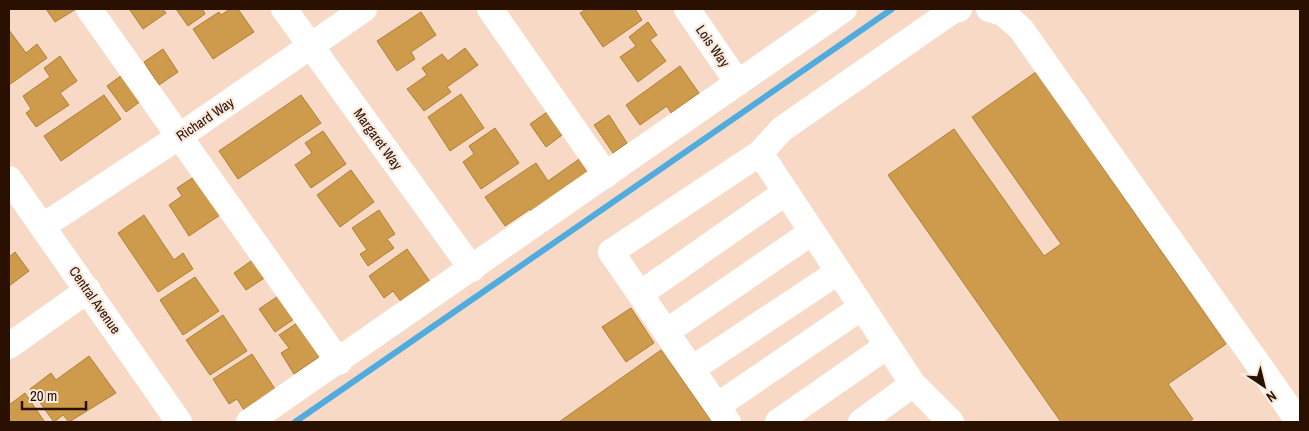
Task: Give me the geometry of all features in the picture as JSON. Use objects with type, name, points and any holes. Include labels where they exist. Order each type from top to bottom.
[{"type":"street","points":[[89,9],[339,362]]},
{"type":"street","name":"Margaret Way","points":[[284,9],[472,269]]},
{"type":"street","name":"Richard Way","points":[[43,226],[180,136],[364,9]]},
{"type":"street","points":[[490,9],[606,175]]},
{"type":"street","name":"Lois Way","points":[[687,9],[738,82]]},
{"type":"street","points":[[250,422],[339,362],[844,9]]},
{"type":"street","points":[[862,307],[723,414],[611,252],[760,153],[782,129],[959,9]]},
{"type":"street","points":[[988,9],[1002,13],[1021,29],[1299,422]]},
{"type":"street","points":[[760,153],[912,384],[951,422]]},
{"type":"street","name":"Central Avenue","points":[[9,179],[179,422]]},
{"type":"street","points":[[640,294],[786,192]]},
{"type":"street","points":[[666,332],[812,232]]},
{"type":"street","points":[[692,368],[838,272]]},
{"type":"street","points":[[9,346],[88,290]]},
{"type":"street","points":[[778,422],[887,346]]},
{"type":"street","points":[[861,422],[912,384]]},
{"type":"building","points":[[46,9],[76,9],[55,22]]},
{"type":"building","points":[[163,9],[166,13],[143,29],[130,10]]},
{"type":"building","points":[[176,9],[205,9],[203,10],[205,14],[188,26]]},
{"type":"building","points":[[230,9],[238,9],[254,32],[213,59],[193,29],[219,12],[221,15]]},
{"type":"building","points":[[586,9],[635,9],[642,20],[603,47],[580,13]]},
{"type":"building","points":[[421,12],[436,35],[411,52],[415,59],[397,71],[377,41]]},
{"type":"building","points":[[648,22],[657,35],[650,40],[666,61],[638,82],[620,57],[636,46],[629,37]]},
{"type":"building","points":[[9,30],[26,53],[37,44],[47,58],[9,85]]},
{"type":"building","points":[[465,48],[478,65],[447,87],[451,92],[424,111],[407,89],[427,75],[422,68],[442,54],[448,61]]},
{"type":"building","points":[[163,49],[178,72],[159,85],[144,62]]},
{"type":"building","points":[[60,56],[77,81],[60,93],[69,105],[36,127],[26,113],[31,109],[23,96],[50,77],[44,68]]},
{"type":"building","points":[[680,66],[699,93],[671,113],[667,106],[640,125],[626,105]]},
{"type":"building","points":[[126,72],[145,98],[126,112],[107,86]]},
{"type":"building","points":[[1036,72],[1226,344],[1168,384],[1193,419],[1188,422],[1061,422],[888,175],[954,129],[1044,256],[1061,244],[972,117]]},
{"type":"building","points":[[461,94],[484,128],[450,151],[428,117]]},
{"type":"building","points":[[104,95],[121,119],[61,161],[44,136]]},
{"type":"building","points":[[301,95],[321,123],[238,179],[219,151]]},
{"type":"building","points":[[550,110],[566,132],[546,147],[530,124]]},
{"type":"building","points":[[609,115],[627,143],[613,153],[594,125]]},
{"type":"building","points":[[495,128],[519,163],[481,189],[463,162],[474,154],[469,146]]},
{"type":"building","points":[[323,131],[346,164],[311,188],[295,165],[312,153],[305,143]]},
{"type":"building","points":[[585,155],[596,172],[533,214],[530,209],[505,226],[485,197],[536,163],[548,181]]},
{"type":"building","points":[[351,170],[374,202],[340,227],[317,195]]},
{"type":"building","points":[[197,175],[223,213],[189,236],[169,205],[182,196],[177,188]]},
{"type":"building","points":[[379,210],[395,234],[387,239],[394,248],[368,266],[360,254],[367,250],[352,228]]},
{"type":"building","points":[[144,215],[174,260],[183,253],[193,269],[158,292],[118,233]]},
{"type":"building","points":[[407,249],[431,283],[402,303],[393,291],[384,298],[369,276]]},
{"type":"building","points":[[15,252],[29,271],[9,286],[9,257]]},
{"type":"building","points":[[254,259],[266,277],[246,290],[234,273]]},
{"type":"building","points":[[195,277],[219,311],[183,335],[160,300]]},
{"type":"building","points":[[281,294],[297,317],[275,332],[259,309]]},
{"type":"building","points":[[631,308],[654,343],[626,362],[602,327]]},
{"type":"building","points":[[223,315],[247,351],[210,375],[186,340]]},
{"type":"building","points":[[300,321],[322,355],[294,374],[281,353],[289,348],[279,335]]},
{"type":"building","points":[[661,350],[712,422],[559,422]]},
{"type":"building","points":[[252,354],[275,389],[244,410],[237,399],[229,404],[213,379]]},
{"type":"building","points":[[89,356],[116,393],[69,422],[63,415],[54,422],[30,389],[51,373],[56,380]]},
{"type":"building","points":[[25,393],[44,421],[9,422],[9,405]]},
{"type":"waterway","points":[[295,422],[892,9]]}]
